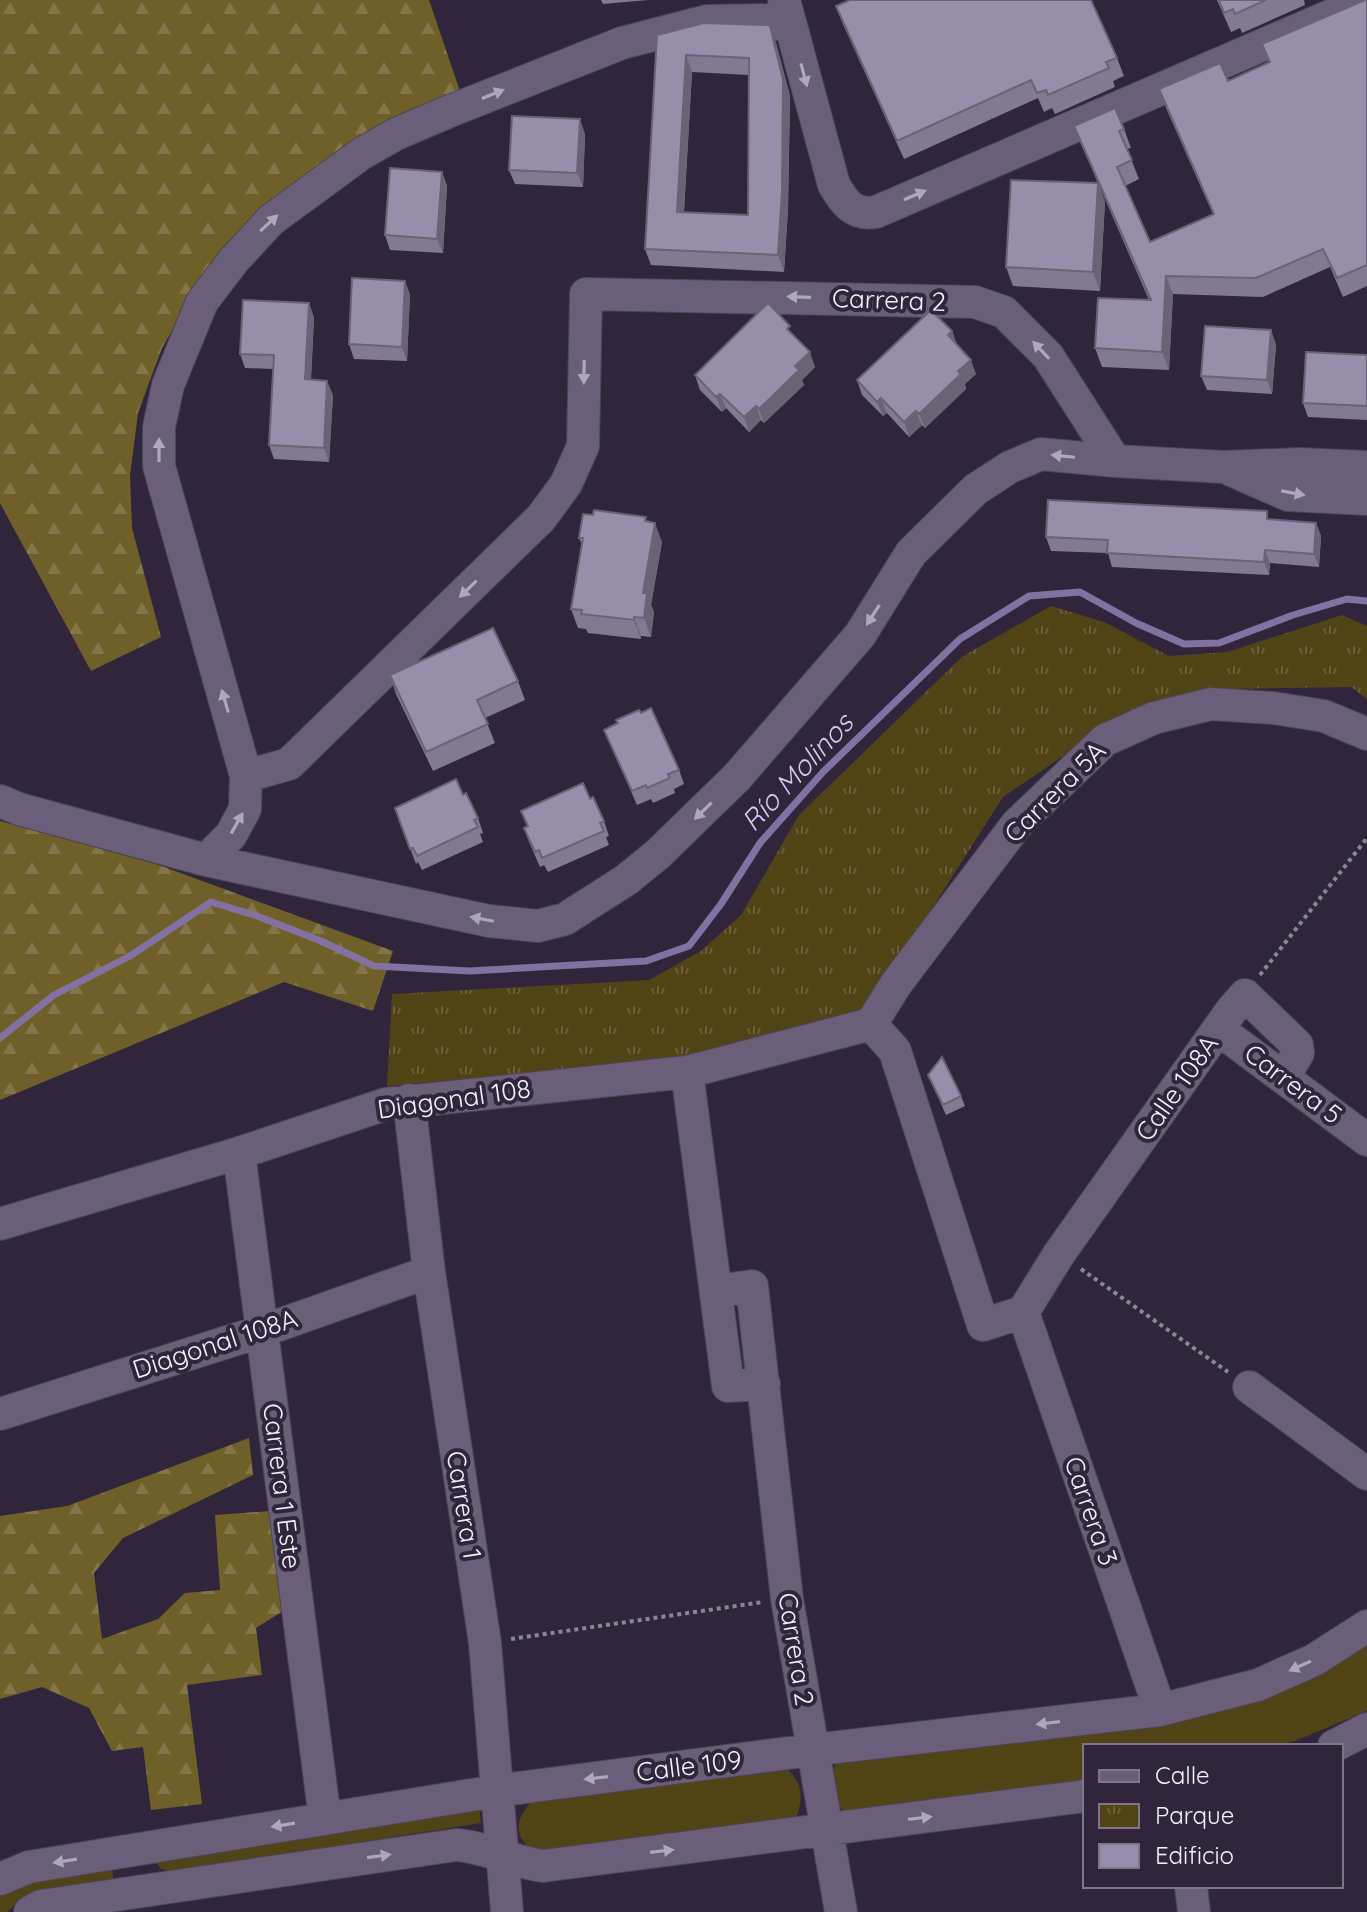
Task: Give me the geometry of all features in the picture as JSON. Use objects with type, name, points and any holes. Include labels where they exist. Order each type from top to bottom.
[{"type":"street","points":[[206,860],[231,835],[245,809],[246,776],[159,466],[159,427],[168,385],[202,302],[234,260],[271,220],[361,154],[396,134],[622,43],[713,10],[771,20],[788,14],[834,185],[844,202],[855,211],[866,214],[1367,0]]},
{"type":"street","name":"Carrera 2","points":[[246,776],[289,764],[541,518],[566,484],[583,446],[586,294],[975,302],[1004,312],[1048,356],[1115,461]]},
{"type":"street","points":[[0,801],[19,809],[206,860],[489,921],[538,926],[565,919],[626,880],[658,854],[737,777],[860,635],[911,553],[976,489],[1010,467],[1041,454],[1224,467],[1299,464],[1367,467]]},
{"type":"street","points":[[1224,467],[1288,495],[1367,499]]},
{"type":"street","name":"Carrera 5A","points":[[871,1024],[896,984],[1017,824],[1105,740],[1154,718],[1211,704],[1273,708],[1324,716],[1367,734]]},
{"type":"street","points":[[1245,995],[1297,1045],[1298,1053],[1284,1077]]},
{"type":"street","name":"Calle 108A","points":[[1023,1312],[1059,1254],[1245,995]]},
{"type":"street","points":[[871,1024],[895,1051],[983,1325],[1023,1312]]},
{"type":"street","name":"Diagonal 108","points":[[0,1224],[239,1153],[386,1104],[687,1072],[871,1024]]},
{"type":"street","name":"Carrera 5","points":[[1218,1029],[1367,1140]]},
{"type":"street","name":"Carrera 2","points":[[687,1072],[717,1291],[752,1286],[787,1599],[841,1912]]},
{"type":"street","name":"Carrera 1","points":[[409,1100],[429,1272],[485,1643],[507,1912]]},
{"type":"street","name":"Carrera 1 Este","points":[[239,1153],[325,1819]]},
{"type":"street","name":"Diagonal 108A","points":[[0,1414],[262,1331],[429,1272]]},
{"type":"street","name":"Carrera 3","points":[[1023,1312],[1160,1710]]},
{"type":"street","points":[[1249,1387],[1367,1474]]},
{"type":"street","name":"Calle 109","points":[[0,1879],[29,1867],[496,1791],[812,1750],[1160,1710],[1258,1685],[1314,1660],[1367,1626]]},
{"type":"street","points":[[1338,1744],[1367,1729]]},
{"type":"street","points":[[30,1912],[41,1906],[141,1902],[456,1845],[471,1846],[543,1866],[1083,1796]]},
{"type":"street","points":[[132,1850],[141,1902]]},
{"type":"street","points":[[1191,1888],[1194,1912]]},
{"type":"path","points":[[1245,995],[1367,838]]},
{"type":"path","points":[[1059,1254],[1249,1387]]},
{"type":"path","points":[[485,1643],[787,1599]]},
{"type":"green space","points":[[0,0],[429,0],[462,97],[345,145],[299,181],[191,298],[162,348],[138,413],[130,476],[132,528],[161,637],[91,671],[0,503]]},
{"type":"green space","points":[[1051,606],[1104,622],[1169,656],[1227,652],[1342,615],[1367,626],[1367,699],[1351,687],[1224,689],[1097,733],[1003,797],[861,1020],[675,1061],[387,1086],[392,994],[649,980],[701,951],[741,915],[799,815],[963,656]]},
{"type":"green space","points":[[0,821],[159,865],[393,951],[373,1011],[284,982],[0,1100]]},
{"type":"green space","points":[[249,1438],[253,1475],[123,1538],[94,1573],[102,1639],[158,1619],[185,1593],[220,1590],[215,1515],[283,1510],[288,1608],[256,1628],[262,1675],[187,1685],[202,1804],[151,1810],[143,1747],[112,1751],[89,1708],[42,1687],[0,1699],[0,1516],[67,1506]]},
{"type":"green space","points":[[1367,1642],[1367,1711],[1295,1741],[1282,1744],[1083,1744],[1083,1781],[845,1813],[833,1793],[832,1781],[838,1758],[1161,1722],[1218,1712],[1262,1699]]},
{"type":"green space","points":[[788,1770],[794,1776],[801,1794],[794,1822],[537,1854],[520,1836],[521,1816],[531,1802]]},
{"type":"green space","points":[[479,1804],[481,1823],[172,1872],[161,1869],[152,1857]]},
{"type":"green space","points":[[112,1864],[113,1879],[43,1892],[7,1912],[0,1912],[0,1891],[4,1888]]},
{"type":"building","points":[[850,0],[1091,0],[1117,58],[1106,62],[1109,68],[1048,95],[1046,90],[1037,93],[1031,80],[897,141],[836,6]]},
{"type":"building","points":[[1219,0],[1266,0],[1235,14],[1233,9],[1224,13]]},
{"type":"building","points":[[1365,0],[1367,265],[1337,278],[1323,249],[1256,278],[1166,276],[1162,352],[1095,348],[1098,298],[1151,300],[1074,126],[1115,108],[1124,129],[1119,131],[1132,160],[1117,167],[1150,242],[1214,214],[1159,89],[1220,63],[1228,81],[1270,62],[1262,44]]},
{"type":"building","points":[[704,23],[770,26],[783,80],[778,255],[645,249],[657,35]],"holes":[[[686,55],[749,58],[748,215],[677,212]]]},
{"type":"building","points":[[512,116],[580,119],[577,173],[509,170]]},
{"type":"building","points":[[390,168],[442,172],[437,239],[385,235]]},
{"type":"building","points":[[1011,180],[1098,183],[1093,272],[1006,267]]},
{"type":"building","points":[[352,278],[405,281],[402,347],[349,344]]},
{"type":"building","points":[[243,300],[309,303],[305,379],[327,381],[324,448],[269,445],[274,355],[240,354]]},
{"type":"building","points":[[768,303],[790,326],[787,329],[810,352],[795,366],[799,370],[759,409],[756,406],[744,417],[720,394],[716,397],[695,375]]},
{"type":"building","points":[[931,310],[952,331],[948,335],[971,360],[958,371],[961,374],[919,414],[916,411],[904,422],[881,398],[877,402],[857,380]]},
{"type":"building","points":[[1205,326],[1271,330],[1267,380],[1201,376]]},
{"type":"building","points":[[1306,352],[1367,355],[1367,406],[1303,403]]},
{"type":"building","points":[[1048,500],[1267,511],[1267,519],[1316,523],[1314,554],[1265,550],[1264,562],[1107,553],[1108,540],[1046,537]]},
{"type":"building","points":[[594,510],[646,517],[645,521],[655,523],[643,593],[647,593],[644,618],[634,617],[634,620],[581,614],[582,610],[571,609],[583,538],[579,538],[583,514],[593,515]]},
{"type":"building","points":[[493,628],[518,681],[477,700],[488,724],[426,752],[390,675]]},
{"type":"building","points":[[651,708],[679,770],[668,774],[670,778],[632,791],[604,730],[618,723],[616,720]]},
{"type":"building","points":[[456,779],[478,818],[474,820],[478,827],[417,856],[413,848],[410,849],[395,808]]},
{"type":"building","points":[[583,783],[604,821],[600,823],[604,831],[542,858],[539,850],[535,852],[524,828],[528,826],[521,811]]},
{"type":"building","points":[[942,1057],[961,1096],[943,1105],[928,1075]]},
{"type":"waterway","name":"Río Molinos","points":[[0,1038],[54,995],[130,956],[211,902],[321,941],[374,966],[470,971],[646,961],[689,946],[721,904],[760,843],[823,772],[960,639],[1029,596],[1080,592],[1136,623],[1184,644],[1219,643],[1293,615],[1347,599],[1367,601]]}]
